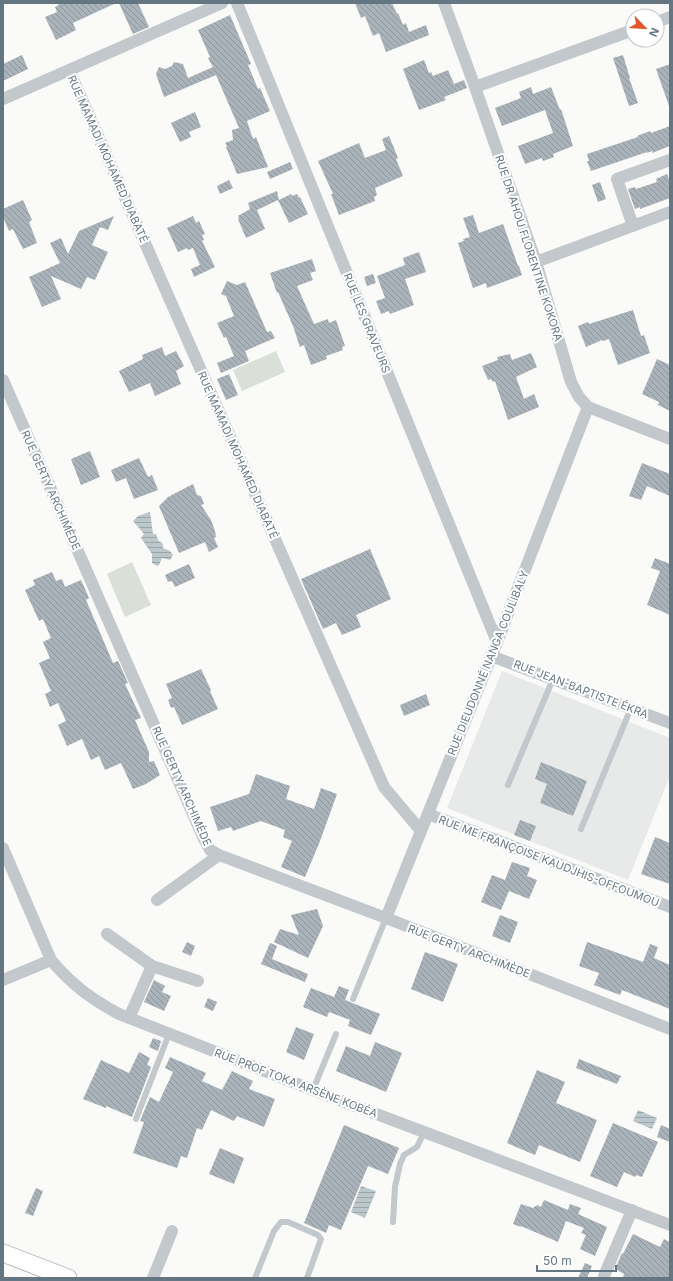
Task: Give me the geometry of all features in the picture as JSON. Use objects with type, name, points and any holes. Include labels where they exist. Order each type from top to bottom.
[{"type":"main road","points":[[3,1253],[68,1278]]},
{"type":"street","points":[[3,99],[222,3]]},
{"type":"street","name":"RUE LES GRAVEURS","points":[[236,3],[497,642]]},
{"type":"street","name":"RUE DR AHOU FLORENTINE KOKORA","points":[[444,3],[536,262],[572,382],[579,397],[588,407]]},
{"type":"street","points":[[475,87],[625,33]]},
{"type":"street","name":"RUE MAMADI MOHAMED DIABATÉ","points":[[69,70],[384,787],[421,831]]},
{"type":"street","points":[[633,226],[617,179],[670,160]]},
{"type":"street","points":[[536,262],[670,212]]},
{"type":"street","name":"RUE GERTY ARCHIMÈDE","points":[[4,388],[210,850],[219,856],[386,918],[670,1029]]},
{"type":"street","points":[[588,407],[670,439]]},
{"type":"street","name":"RUE DIEUDONNÉ NANGA COULIBALY","points":[[386,918],[497,642],[588,407]]},
{"type":"street","name":"RUE JEAN-BAPTISTE ÉKRA","points":[[491,656],[670,723]]},
{"type":"street","name":"RUE ME FRANÇOISE KAUDJHIS-OFFOUMOU","points":[[428,814],[670,907]]},
{"type":"street","name":"RUE PROF TOKA ARSÈNE KOBÉA","points":[[3,848],[51,960],[67,978],[96,1002],[129,1018],[313,1090],[670,1225]]},
{"type":"street","points":[[157,900],[219,856]]},
{"type":"street","points":[[107,934],[152,966],[198,981]]},
{"type":"street","points":[[3,980],[51,960]]},
{"type":"street","points":[[129,1018],[152,966]]},
{"type":"street","points":[[604,1276],[632,1210]]},
{"type":"street","points":[[153,1278],[172,1231]]},
{"type":"lane","points":[[508,785],[553,679]]},
{"type":"lane","points":[[581,829],[631,708]]},
{"type":"lane","points":[[353,999],[386,918]]},
{"type":"lane","points":[[136,1119],[169,1034]]},
{"type":"lane","points":[[313,1090],[336,1034]]},
{"type":"lane","points":[[393,1222],[395,1186],[400,1164],[404,1155],[417,1146],[424,1132]]},
{"type":"lane","points":[[255,1278],[274,1231],[282,1222],[288,1222],[318,1235],[321,1239],[307,1278]]},
{"type":"shaded area","points":[[276,351],[285,372],[242,391],[233,370]]},
{"type":"shaded area","points":[[150,512],[153,534],[156,534],[158,540],[163,544],[163,548],[170,551],[173,555],[170,560],[162,558],[157,566],[152,563],[152,554],[141,538],[144,534],[133,521],[138,516]]},
{"type":"shaded area","points":[[132,562],[151,605],[125,617],[107,574]]},
{"type":"shaded area","points":[[502,671],[670,738],[670,776],[628,880],[447,808]]},
{"type":"shaded area","points":[[638,1110],[657,1118],[652,1129],[633,1121]]},
{"type":"shaded area","points":[[361,1186],[376,1191],[365,1218],[351,1212]]},
{"type":"building","points":[[58,3],[116,3],[73,23],[76,30],[56,40],[45,17],[57,12],[55,7],[59,5]]},
{"type":"building","points":[[119,3],[138,3],[149,27],[133,34]]},
{"type":"building","points":[[355,3],[392,3],[403,25],[406,23],[409,32],[426,25],[429,35],[386,52],[379,33],[373,36],[365,16],[361,18]]},
{"type":"building","points":[[230,15],[251,64],[248,65],[258,89],[260,88],[270,111],[247,121],[253,139],[256,137],[268,167],[237,174],[225,143],[233,140],[232,130],[239,128],[216,75],[164,97],[156,74],[159,67],[165,69],[172,66],[174,62],[183,64],[188,78],[213,67],[208,58],[210,57],[198,30]]},
{"type":"building","points":[[22,55],[28,69],[3,81],[3,64]]},
{"type":"building","points":[[623,55],[638,103],[629,106],[613,58]]},
{"type":"building","points":[[424,60],[429,73],[431,72],[433,76],[448,70],[454,84],[464,80],[467,88],[444,97],[446,100],[419,110],[403,69]]},
{"type":"building","points":[[670,64],[670,106],[669,106],[656,69]]},
{"type":"building","points":[[531,87],[533,94],[551,87],[560,110],[561,109],[573,146],[553,154],[554,157],[543,161],[542,158],[525,164],[518,146],[553,133],[545,110],[502,126],[495,108],[521,98],[519,92]]},
{"type":"building","points":[[195,112],[201,127],[189,132],[191,137],[180,142],[171,123]]},
{"type":"building","points":[[670,126],[670,146],[652,153],[652,151],[647,152],[591,171],[587,161],[589,161],[587,154],[638,137],[637,136],[650,131],[651,133]]},
{"type":"building","points":[[389,136],[398,158],[396,159],[403,176],[375,188],[377,195],[374,197],[375,201],[339,215],[331,194],[333,194],[318,161],[359,143],[365,158],[386,150],[382,139]]},
{"type":"building","points":[[290,162],[293,169],[270,179],[267,172]]},
{"type":"building","points":[[667,174],[670,181],[670,198],[640,209],[640,207],[635,209],[628,189],[635,187],[636,189],[657,182],[656,179]]},
{"type":"building","points":[[229,180],[233,188],[220,194],[217,186]]},
{"type":"building","points":[[600,182],[606,199],[598,202],[592,185]]},
{"type":"building","points":[[277,191],[279,200],[291,194],[292,196],[297,194],[308,214],[289,223],[278,200],[257,210],[265,229],[246,238],[238,216],[250,209],[248,203]]},
{"type":"building","points":[[23,200],[32,220],[29,222],[37,243],[23,249],[13,229],[9,231],[3,217],[3,209]]},
{"type":"building","points":[[473,215],[479,233],[503,224],[522,275],[487,288],[486,283],[473,288],[458,243],[464,241],[463,239],[470,237],[463,218]]},
{"type":"building","points":[[114,216],[108,230],[100,227],[92,245],[108,252],[95,280],[87,277],[81,289],[51,276],[61,299],[42,307],[29,277],[60,263],[50,243],[61,238],[68,254],[79,231]]},
{"type":"building","points":[[193,216],[196,223],[199,221],[205,234],[202,235],[204,240],[202,241],[215,267],[194,277],[191,269],[200,265],[193,248],[188,250],[187,248],[178,252],[167,228]]},
{"type":"building","points":[[419,252],[426,272],[405,279],[414,305],[390,314],[389,311],[381,314],[376,301],[385,298],[377,276],[405,265],[403,258]]},
{"type":"building","points":[[312,259],[316,271],[310,273],[313,280],[297,286],[314,324],[328,319],[329,323],[336,320],[345,346],[342,347],[343,350],[326,356],[327,359],[311,365],[304,345],[300,347],[293,326],[278,292],[277,293],[270,273]]},
{"type":"building","points":[[373,274],[376,283],[367,286],[364,277]]},
{"type":"building","points":[[227,281],[237,285],[245,282],[267,332],[271,331],[275,338],[245,351],[249,361],[221,373],[217,363],[234,356],[226,337],[224,338],[217,323],[234,316],[226,296],[221,294]]},
{"type":"building","points":[[633,310],[641,336],[644,335],[650,353],[618,365],[609,339],[602,340],[586,347],[578,326]]},
{"type":"building","points":[[162,347],[165,356],[176,351],[184,366],[176,371],[181,384],[155,396],[150,383],[129,392],[119,371],[143,359],[142,355]]},
{"type":"building","points":[[531,353],[537,367],[516,377],[524,399],[534,394],[539,407],[508,420],[495,381],[493,382],[491,379],[488,380],[482,366],[498,360],[497,357],[510,354],[512,360]]},
{"type":"building","points":[[657,359],[670,365],[670,411],[658,405],[659,402],[642,394]]},
{"type":"building","points":[[229,374],[238,395],[226,400],[217,379]]},
{"type":"building","points":[[90,451],[100,477],[81,485],[71,459]]},
{"type":"building","points":[[139,458],[148,477],[152,475],[158,490],[134,499],[126,478],[116,482],[111,470]]},
{"type":"building","points":[[642,463],[670,474],[670,496],[647,486],[641,500],[629,496]]},
{"type":"building","points":[[193,484],[197,495],[201,496],[204,504],[201,505],[211,520],[216,537],[214,538],[218,547],[209,552],[205,542],[179,553],[159,506],[168,497]]},
{"type":"building","points":[[370,549],[391,599],[356,615],[361,627],[342,635],[336,623],[323,629],[301,579]]},
{"type":"building","points":[[655,558],[670,564],[670,615],[647,605],[660,571],[651,568]]},
{"type":"building","points":[[189,564],[195,578],[175,587],[172,581],[168,582],[165,575]]},
{"type":"building","points":[[52,572],[56,581],[62,579],[65,587],[81,580],[89,598],[86,600],[113,663],[118,661],[128,683],[125,684],[141,718],[135,720],[149,752],[149,762],[154,761],[160,775],[146,784],[133,789],[121,763],[105,770],[99,756],[91,760],[82,739],[67,746],[58,725],[66,721],[58,703],[50,707],[45,694],[51,691],[39,663],[50,658],[43,642],[51,638],[43,619],[39,621],[25,590],[35,585],[33,580]]},
{"type":"building","points":[[201,669],[218,709],[182,725],[174,707],[171,708],[168,700],[172,698],[166,684]]},
{"type":"building","points":[[426,694],[430,705],[404,716],[400,705]]},
{"type":"building","points":[[541,762],[587,781],[573,816],[540,803],[547,784],[535,779]]},
{"type":"building","points":[[256,774],[290,786],[286,799],[314,809],[321,788],[337,794],[305,877],[281,867],[292,841],[283,837],[285,830],[261,821],[233,831],[231,827],[218,831],[210,807],[249,794]]},
{"type":"building","points":[[520,820],[536,826],[530,841],[514,835]]},
{"type":"building","points":[[655,837],[670,843],[670,884],[641,874]]},
{"type":"building","points":[[512,862],[530,868],[527,876],[537,880],[529,899],[509,891],[501,910],[481,902],[492,875],[505,880]]},
{"type":"building","points":[[317,909],[323,926],[308,958],[274,942],[280,929],[299,935],[291,915]]},
{"type":"building","points":[[500,915],[518,922],[510,943],[492,936]]},
{"type":"building","points":[[187,942],[195,946],[191,956],[182,952]]},
{"type":"building","points":[[587,942],[643,962],[650,944],[658,947],[654,958],[670,965],[670,1009],[622,990],[620,995],[594,985],[599,973],[579,966]]},
{"type":"building","points":[[270,943],[277,946],[272,959],[308,974],[305,982],[261,964]]},
{"type":"building","points":[[425,952],[458,964],[443,1002],[411,989]]},
{"type":"building","points":[[154,980],[165,986],[162,992],[171,996],[164,1011],[144,1002]]},
{"type":"building","points":[[339,986],[349,990],[345,1000],[380,1014],[371,1035],[348,1026],[350,1020],[329,1012],[327,1017],[303,1007],[311,988],[334,997]]},
{"type":"building","points":[[208,998],[217,1002],[213,1011],[204,1007]]},
{"type":"building","points":[[296,1027],[314,1034],[304,1060],[286,1052]]},
{"type":"building","points":[[153,1038],[161,1041],[158,1051],[149,1047]]},
{"type":"building","points":[[375,1042],[402,1053],[386,1092],[336,1071],[346,1046],[370,1056]]},
{"type":"building","points":[[139,1052],[150,1058],[147,1065],[151,1067],[132,1117],[106,1106],[106,1108],[83,1099],[101,1060],[129,1073]]},
{"type":"building","points":[[170,1057],[206,1073],[202,1081],[222,1090],[232,1071],[253,1081],[249,1089],[275,1099],[264,1127],[237,1116],[234,1121],[211,1110],[202,1130],[197,1128],[187,1158],[181,1156],[177,1168],[133,1153],[144,1122],[140,1121],[150,1097],[159,1102],[173,1072],[165,1068]]},
{"type":"building","points":[[579,1059],[621,1076],[617,1084],[576,1068]]},
{"type":"building","points":[[537,1070],[565,1082],[556,1103],[597,1120],[580,1162],[539,1145],[535,1155],[507,1143]]},
{"type":"building","points":[[613,1123],[658,1142],[642,1177],[636,1175],[635,1177],[624,1172],[617,1187],[590,1176]]},
{"type":"building","points":[[344,1125],[399,1148],[388,1174],[368,1166],[341,1230],[329,1225],[326,1233],[304,1223]]},
{"type":"building","points":[[661,1125],[670,1129],[670,1142],[657,1137]]},
{"type":"building","points":[[220,1148],[244,1158],[234,1184],[209,1174]]},
{"type":"building","points":[[36,1188],[43,1191],[33,1216],[25,1213]]},
{"type":"building","points":[[544,1200],[568,1210],[570,1204],[581,1208],[578,1214],[607,1227],[595,1256],[580,1249],[586,1235],[581,1233],[584,1228],[566,1221],[558,1242],[513,1224],[521,1204],[533,1208],[537,1205],[541,1207]]},
{"type":"building","points":[[633,1234],[660,1247],[664,1239],[670,1242],[670,1278],[623,1278],[624,1274],[615,1269]]},
{"type":"building","points":[[585,1263],[592,1266],[587,1278],[578,1278]]}]
